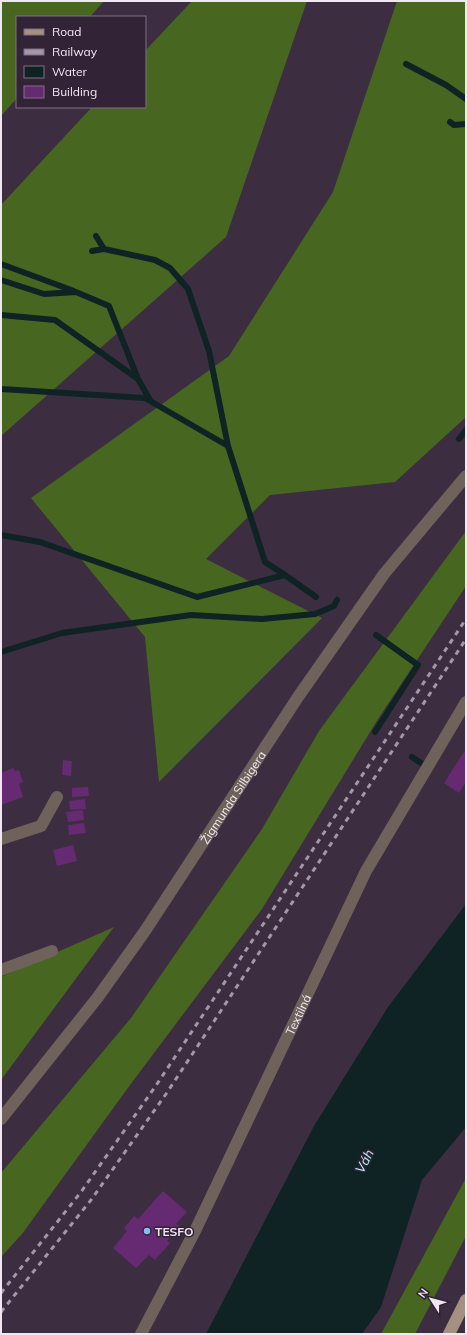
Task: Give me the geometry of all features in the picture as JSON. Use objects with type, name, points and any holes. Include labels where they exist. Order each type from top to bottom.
[{"type":"main road","points":[[449,1334],[466,1300]]},
{"type":"street","name":"Žigmunda Silbigera","points":[[1,1119],[98,997],[145,932],[298,697],[384,574],[466,476]]},
{"type":"street","name":"Textilná","points":[[141,1334],[195,1231],[366,870],[466,702]]},
{"type":"street","points":[[1,839],[41,826],[57,797]]},
{"type":"street","points":[[1,970],[52,951]]},
{"type":"green space","points":[[1,1],[104,1],[91,16],[16,16],[16,99],[1,116]]},
{"type":"green space","points":[[192,1],[307,1],[226,237],[1,436],[1,205],[91,108],[146,108],[146,50]]},
{"type":"green space","points":[[397,1],[466,1],[466,417],[395,482],[270,495],[206,559],[322,618],[159,782],[145,637],[31,498],[229,356],[333,192]]},
{"type":"green space","points":[[466,531],[466,586],[378,719],[262,909],[130,1085],[22,1234],[1,1257],[1,1173],[131,1018],[262,829],[319,731]]},
{"type":"green space","points":[[114,927],[1,1080],[1,977]]},
{"type":"green space","points":[[466,1178],[466,1236],[415,1334],[381,1334]]},
{"type":"water","name":"Váh","points":[[466,904],[466,1127],[422,1180],[381,1307],[362,1334],[206,1334],[314,1126],[388,1007]]},
{"type":"building","points":[[466,749],[466,782],[459,793],[444,783]]},
{"type":"building","points":[[63,760],[72,761],[71,776],[62,775]]},
{"type":"building","points":[[13,768],[15,771],[19,770],[23,782],[19,784],[23,797],[1,805],[1,773]]},
{"type":"building","points":[[88,787],[89,796],[72,797],[72,788]]},
{"type":"building","points":[[85,799],[86,809],[70,810],[69,801]]},
{"type":"building","points":[[83,810],[84,820],[68,822],[66,812]]},
{"type":"building","points":[[84,823],[86,833],[69,835],[68,825]]},
{"type":"building","points":[[73,845],[77,861],[57,866],[53,850]]},
{"type":"building","points":[[163,1191],[187,1212],[176,1224],[180,1226],[167,1241],[170,1243],[155,1260],[149,1255],[136,1268],[113,1248],[127,1231],[124,1228],[134,1216],[138,1219]]},
{"type":"waterway","points":[[406,64],[446,85],[466,99]]},
{"type":"waterway","points":[[450,122],[454,125],[466,124]]},
{"type":"waterway","points":[[96,236],[104,249]]},
{"type":"waterway","points":[[92,251],[104,249],[155,260],[170,268],[188,289],[209,351],[228,446]]},
{"type":"waterway","points":[[1,264],[74,291]]},
{"type":"waterway","points":[[1,280],[44,294],[76,292],[109,306],[138,379]]},
{"type":"waterway","points":[[1,315],[55,320],[138,379],[150,400]]},
{"type":"waterway","points":[[1,389],[145,398],[228,446],[265,562],[285,575]]},
{"type":"waterway","points":[[459,439],[466,430]]},
{"type":"waterway","points":[[1,535],[40,542],[197,597],[285,575],[316,597]]},
{"type":"waterway","points":[[1,652],[62,633],[191,615],[262,619],[315,614],[334,606],[337,600]]},
{"type":"waterway","points":[[375,732],[418,665],[376,635]]},
{"type":"waterway","points":[[412,757],[421,763]]},
{"type":"railway","points":[[1,1293],[81,1192],[155,1087],[466,619]]},
{"type":"railway","points":[[1,1312],[91,1200],[166,1094],[466,639]]},
{"type":"place","name":"TESFO","points":[[147,1231]]}]
